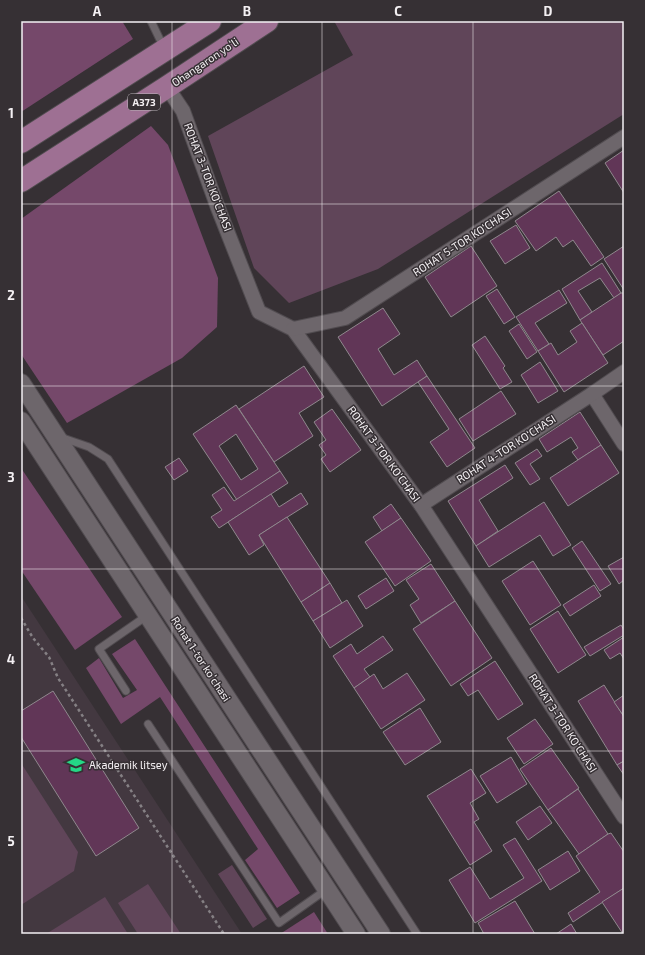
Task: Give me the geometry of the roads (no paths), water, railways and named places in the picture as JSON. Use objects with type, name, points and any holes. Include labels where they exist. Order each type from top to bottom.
[{"type":"highway","name":"Ohangaron yoʻli","points":[[21,181],[267,21]]},
{"type":"highway","points":[[21,142],[165,50],[199,26]]},
{"type":"street","name":"ROHAT 3-TOR KO‘CHASI","points":[[167,87],[182,111],[259,312],[293,329],[421,505],[624,816]]},
{"type":"street","name":"ROHAT 5-TOR KO‘CHASI","points":[[293,329],[345,318],[624,137]]},
{"type":"street","name":"ROHAT 4-TOR KO‘CHASI","points":[[421,505],[624,372]]},
{"type":"street","name":"Rohat 1-tor koʻchasi","points":[[21,383],[381,934]]},
{"type":"street","points":[[592,394],[624,444]]},
{"type":"street","name":"Rohat 1-tor koʻchasi","points":[[21,421],[327,889],[350,928]]},
{"type":"lane","points":[[151,21],[165,50]]},
{"type":"lane","points":[[54,435],[89,447],[108,459],[417,934]]},
{"type":"lane","points":[[126,691],[99,649],[148,615]]},
{"type":"lane","points":[[148,724],[279,923],[327,889]]},
{"type":"place","name":"Akademik litsey","points":[[76,765]]}]
